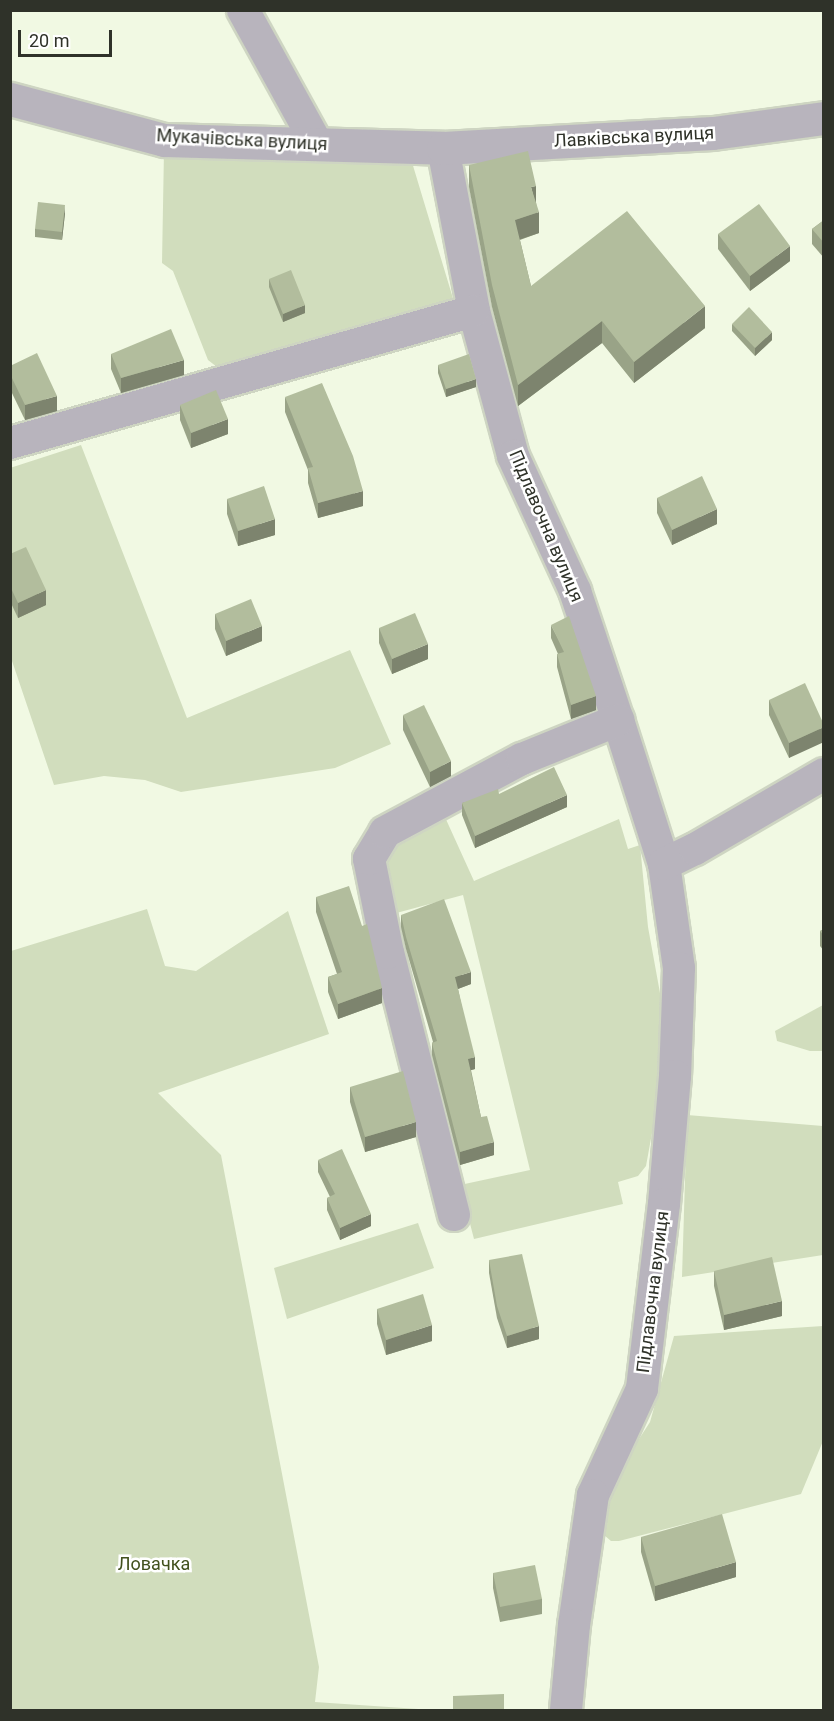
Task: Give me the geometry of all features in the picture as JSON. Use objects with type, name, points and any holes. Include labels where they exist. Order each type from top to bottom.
[{"type":"street","points":[[243,10],[317,144]]},
{"type":"street","name":"Мукачівська вулиця","points":[[10,99],[164,140],[443,148]]},
{"type":"street","name":"Лавківська вулиця","points":[[443,148],[712,133],[824,117]]},
{"type":"street","name":"Підлавочна вулиця","points":[[443,148],[474,312],[513,456],[575,591],[618,720],[664,864],[679,969],[675,1076],[664,1204],[642,1389],[592,1495],[574,1625],[566,1710]]},
{"type":"street","points":[[10,443],[474,312]]},
{"type":"street","points":[[454,1215],[388,953],[369,859],[385,832],[522,759],[618,720]]},
{"type":"street","points":[[664,864],[695,849],[824,774]]},
{"type":"green space","points":[[164,150],[411,159],[455,305],[226,374],[208,360],[173,271],[162,263]]},
{"type":"green space","points":[[81,445],[187,718],[350,650],[391,744],[335,768],[181,792],[145,780],[104,776],[54,785],[11,658],[10,468]]},
{"type":"green space","points":[[444,815],[474,881],[619,819],[628,849],[640,845],[648,927],[660,993],[663,1036],[660,1089],[646,1166],[638,1176],[618,1182],[623,1204],[474,1239],[460,1185],[530,1170],[463,895],[389,915],[380,858],[396,841]]},
{"type":"green space","name":"Ловачка","points":[[147,909],[165,966],[196,971],[288,911],[329,1034],[158,1093],[221,1155],[319,1667],[315,1702],[433,1710],[11,1710],[11,951]]},
{"type":"green space","points":[[823,1005],[823,1051],[810,1051],[777,1041],[775,1031]]},
{"type":"green space","points":[[687,1115],[823,1126],[823,1255],[682,1277]]},
{"type":"green space","points":[[418,1223],[434,1268],[287,1319],[274,1268]]},
{"type":"green space","points":[[823,1326],[823,1441],[801,1494],[619,1541],[611,1541],[604,1535],[605,1512],[617,1473],[650,1422],[674,1336]]},
{"type":"building","points":[[528,151],[536,186],[531,187],[539,212],[515,220],[531,286],[627,211],[705,306],[634,362],[602,321],[518,385],[492,285],[469,165]]},
{"type":"building","points":[[38,202],[65,205],[62,232],[35,229]]},
{"type":"building","points":[[759,204],[790,246],[750,276],[718,234]]},
{"type":"building","points":[[824,220],[824,243],[812,229]]},
{"type":"building","points":[[291,270],[305,305],[283,314],[269,279]]},
{"type":"building","points":[[749,307],[772,332],[755,348],[732,324]]},
{"type":"building","points":[[171,329],[184,360],[121,378],[111,354]]},
{"type":"building","points":[[37,353],[57,396],[25,405],[10,374],[10,366]]},
{"type":"building","points":[[469,354],[476,379],[446,389],[438,365]]},
{"type":"building","points":[[322,383],[353,456],[363,491],[318,503],[308,468],[313,467],[285,397]]},
{"type":"building","points":[[216,390],[228,419],[191,433],[180,405]]},
{"type":"building","points":[[702,476],[717,509],[672,530],[657,498]]},
{"type":"building","points":[[264,486],[275,519],[238,531],[227,499]]},
{"type":"building","points":[[26,547],[46,590],[18,603],[10,586],[10,554]]},
{"type":"building","points":[[251,599],[262,626],[226,641],[215,614]]},
{"type":"building","points":[[415,613],[428,644],[392,659],[379,628]]},
{"type":"building","points":[[569,616],[596,696],[571,705],[557,654],[564,652],[551,625]]},
{"type":"building","points":[[805,683],[824,727],[789,743],[769,700]]},
{"type":"building","points":[[424,705],[451,761],[430,772],[403,715]]},
{"type":"building","points":[[554,767],[567,795],[475,836],[462,803],[498,789],[499,794]]},
{"type":"building","points":[[349,886],[362,926],[367,924],[382,988],[338,1004],[328,977],[342,972],[316,897]]},
{"type":"building","points":[[444,899],[471,972],[455,977],[475,1057],[468,1059],[481,1117],[487,1116],[494,1142],[460,1152],[432,1043],[437,1041],[401,915]]},
{"type":"building","points":[[403,1071],[416,1122],[365,1137],[350,1087]]},
{"type":"building","points":[[342,1149],[371,1214],[340,1228],[327,1198],[335,1194],[318,1160]]},
{"type":"building","points":[[522,1254],[539,1326],[507,1336],[497,1306],[489,1260]]},
{"type":"building","points":[[772,1257],[782,1301],[724,1315],[714,1271]]},
{"type":"building","points":[[423,1294],[432,1325],[386,1340],[377,1309]]},
{"type":"building","points":[[722,1514],[736,1562],[655,1586],[641,1537]]},
{"type":"building","points":[[535,1565],[542,1599],[500,1607],[493,1573]]},
{"type":"building","points":[[504,1694],[504,1710],[453,1710],[453,1696]]}]
